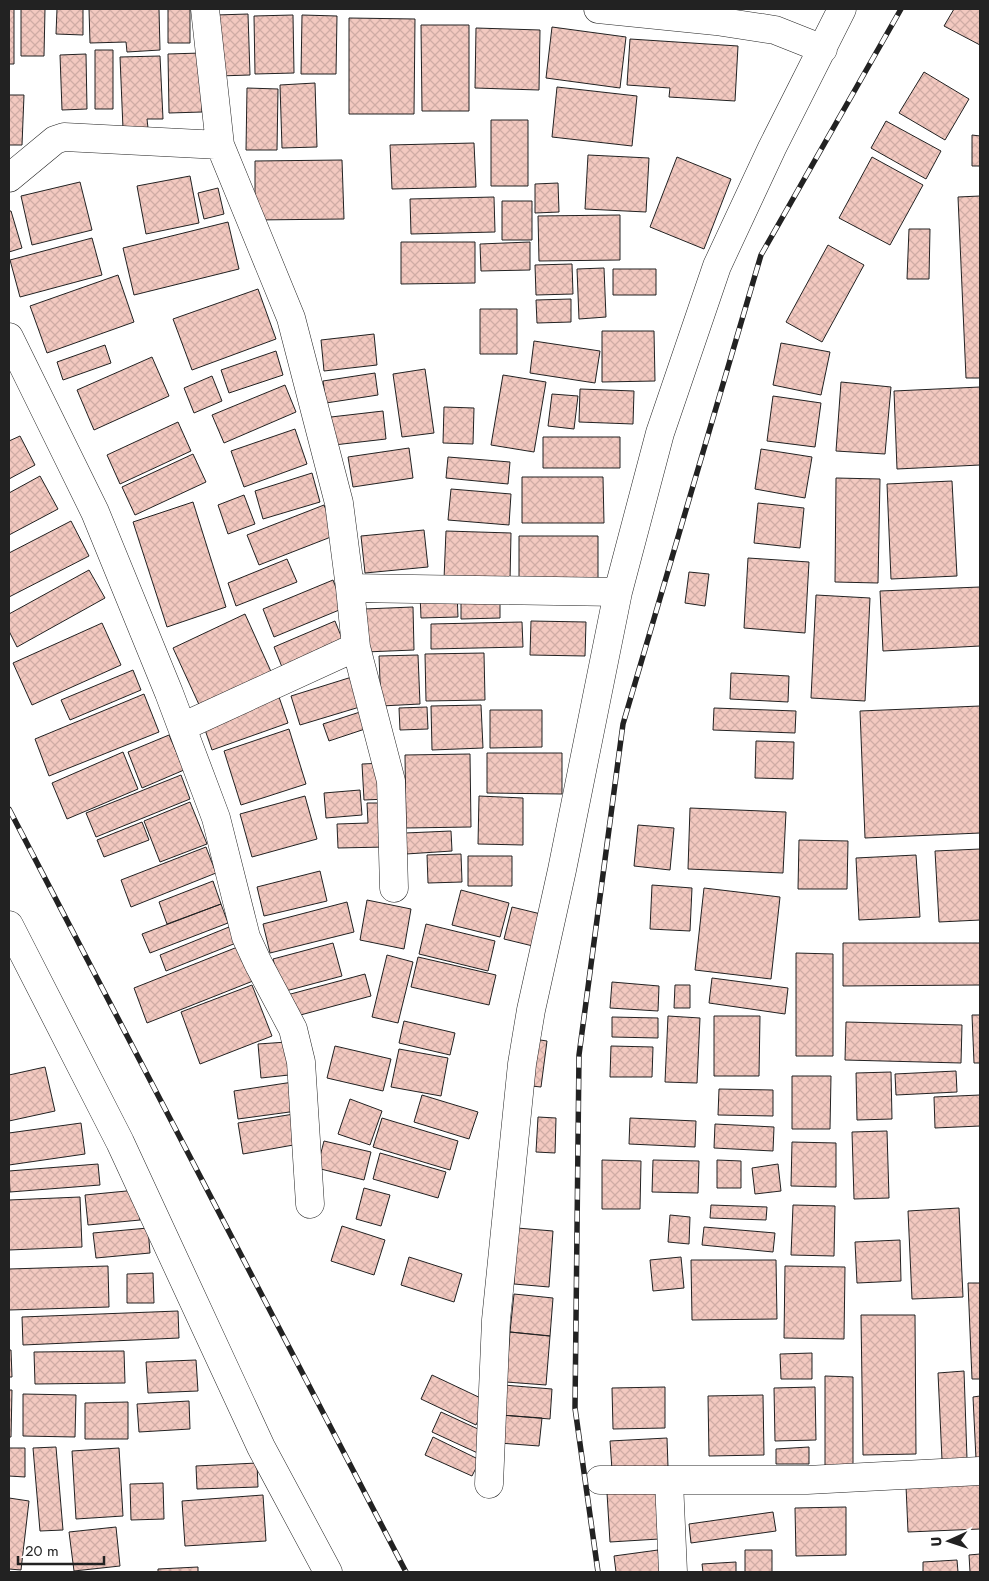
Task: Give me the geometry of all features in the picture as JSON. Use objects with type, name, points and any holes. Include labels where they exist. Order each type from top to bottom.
[{"type":"street","points":[[205,9],[220,145],[291,318],[338,503],[356,646],[391,782],[394,888]]},
{"type":"street","points":[[598,9],[716,21],[775,30],[823,49]]},
{"type":"street","points":[[489,1484],[496,1320],[522,1064],[531,1010],[564,860],[618,592],[660,433],[717,266],[772,148],[842,9]]},
{"type":"street","points":[[9,178],[54,140],[64,137],[220,145]]},
{"type":"street","points":[[9,337],[96,512],[182,727],[216,818],[246,937],[293,1029],[301,1062],[310,1204]]},
{"type":"street","points":[[350,588],[618,592]]},
{"type":"street","points":[[182,727],[356,646]]},
{"type":"street","points":[[9,925],[120,1142],[261,1447],[328,1572]]},
{"type":"street","points":[[600,1480],[807,1480],[980,1471]]},
{"type":"street","points":[[669,1480],[673,1572]]},
{"type":"building","points":[[9,9],[14,9],[14,64],[9,64]]},
{"type":"building","points":[[21,9],[45,9],[44,56],[21,56]]},
{"type":"building","points":[[57,9],[83,9],[83,35],[56,34]]},
{"type":"building","points":[[89,9],[159,9],[160,50],[127,52],[126,42],[90,43]]},
{"type":"building","points":[[168,9],[190,9],[190,43],[168,43]]},
{"type":"building","points":[[954,9],[980,9],[980,45],[944,26]]},
{"type":"building","points":[[248,14],[250,75],[218,76],[216,15]]},
{"type":"building","points":[[293,15],[294,73],[255,74],[254,16]]},
{"type":"building","points":[[302,15],[337,16],[336,74],[301,74]]},
{"type":"building","points":[[349,18],[415,19],[414,114],[349,114]]},
{"type":"building","points":[[421,25],[469,25],[469,111],[422,111]]},
{"type":"building","points":[[552,27],[626,37],[620,88],[546,78]]},
{"type":"building","points":[[476,28],[540,30],[539,90],[475,88]]},
{"type":"building","points":[[630,39],[738,46],[735,101],[669,97],[670,88],[627,85]]},
{"type":"building","points":[[95,50],[113,50],[113,109],[95,109]]},
{"type":"building","points":[[201,53],[202,112],[169,113],[168,54]]},
{"type":"building","points":[[86,54],[87,109],[62,110],[60,55]]},
{"type":"building","points":[[160,56],[163,119],[147,119],[148,128],[123,129],[120,57]]},
{"type":"building","points":[[924,72],[969,99],[945,140],[899,113]]},
{"type":"building","points":[[315,83],[317,147],[282,148],[280,85]]},
{"type":"building","points":[[557,87],[637,96],[632,146],[552,137]]},
{"type":"building","points":[[247,88],[278,89],[277,150],[246,150]]},
{"type":"building","points":[[9,95],[24,95],[22,145],[9,145]]},
{"type":"building","points":[[491,120],[528,120],[528,186],[491,186]]},
{"type":"building","points":[[886,121],[941,151],[926,179],[871,148]]},
{"type":"building","points":[[972,135],[980,136],[980,166],[972,166]]},
{"type":"building","points":[[474,143],[476,187],[392,189],[390,145]]},
{"type":"building","points":[[588,155],[649,158],[646,212],[585,209]]},
{"type":"building","points":[[677,157],[731,179],[704,249],[650,227]]},
{"type":"building","points":[[872,157],[923,185],[890,245],[839,218]]},
{"type":"building","points":[[342,160],[344,219],[255,220],[255,161]]},
{"type":"building","points":[[190,176],[199,223],[146,234],[137,186]]},
{"type":"building","points":[[80,182],[92,230],[32,245],[21,196]]},
{"type":"building","points":[[558,183],[559,212],[535,213],[535,184]]},
{"type":"building","points":[[218,188],[224,214],[204,219],[198,193]]},
{"type":"building","points":[[980,196],[980,378],[966,378],[958,197]]},
{"type":"building","points":[[494,197],[495,232],[411,234],[410,199]]},
{"type":"building","points":[[502,201],[532,201],[532,240],[502,240]]},
{"type":"building","points":[[9,211],[11,211],[22,248],[9,252]]},
{"type":"building","points":[[620,215],[620,260],[539,261],[538,216]]},
{"type":"building","points":[[228,222],[239,269],[134,295],[123,248]]},
{"type":"building","points":[[909,229],[930,229],[929,279],[907,279]]},
{"type":"building","points":[[92,238],[102,275],[20,297],[10,260]]},
{"type":"building","points":[[401,242],[475,242],[475,283],[401,284]]},
{"type":"building","points":[[530,242],[530,270],[481,271],[480,244]]},
{"type":"building","points":[[828,245],[864,265],[822,342],[786,322]]},
{"type":"building","points":[[572,264],[573,294],[536,295],[535,265]]},
{"type":"building","points":[[604,268],[606,317],[579,319],[577,269]]},
{"type":"building","points":[[613,269],[656,269],[656,295],[613,295]]},
{"type":"building","points":[[118,275],[134,322],[47,353],[30,306]]},
{"type":"building","points":[[258,289],[276,339],[192,370],[173,319]]},
{"type":"building","points":[[571,299],[571,322],[537,323],[536,300]]},
{"type":"building","points":[[480,309],[517,309],[517,354],[480,354]]},
{"type":"building","points":[[602,331],[654,331],[655,381],[602,382]]},
{"type":"building","points":[[374,334],[377,365],[324,371],[321,340]]},
{"type":"building","points":[[534,341],[600,351],[595,383],[530,373]]},
{"type":"building","points":[[781,343],[830,352],[821,395],[773,385]]},
{"type":"building","points":[[105,345],[111,363],[63,380],[57,362]]},
{"type":"building","points":[[276,351],[283,375],[229,393],[221,370]]},
{"type":"building","points":[[152,357],[169,396],[94,430],[77,390]]},
{"type":"building","points":[[425,369],[434,433],[402,437],[393,374]]},
{"type":"building","points":[[375,373],[378,395],[326,403],[323,381]]},
{"type":"building","points":[[503,375],[546,382],[534,452],[491,445]]},
{"type":"building","points":[[212,376],[222,401],[194,413],[184,388]]},
{"type":"building","points":[[841,382],[891,387],[885,454],[836,451]]},
{"type":"building","points":[[285,385],[296,412],[224,443],[212,415]]},
{"type":"building","points":[[980,387],[980,465],[897,469],[894,391]]},
{"type":"building","points":[[580,389],[634,391],[633,424],[579,422]]},
{"type":"building","points":[[552,394],[578,396],[574,429],[548,426]]},
{"type":"building","points":[[773,396],[821,403],[815,447],[767,441]]},
{"type":"building","points":[[444,407],[474,408],[473,444],[443,443]]},
{"type":"building","points":[[383,411],[386,439],[334,445],[331,417]]},
{"type":"building","points":[[178,422],[191,451],[120,484],[107,455]]},
{"type":"building","points":[[295,429],[307,464],[244,487],[231,451]]},
{"type":"building","points":[[20,436],[35,465],[9,479],[9,441]]},
{"type":"building","points":[[543,437],[620,437],[620,468],[543,468]]},
{"type":"building","points":[[409,448],[413,478],[353,487],[348,457]]},
{"type":"building","points":[[761,449],[812,457],[805,498],[755,489]]},
{"type":"building","points":[[193,454],[206,482],[135,515],[122,487]]},
{"type":"building","points":[[448,457],[510,462],[508,484],[446,478]]},
{"type":"building","points":[[312,473],[320,502],[263,519],[255,491]]},
{"type":"building","points":[[40,476],[58,509],[9,535],[9,493]]},
{"type":"building","points":[[522,477],[603,477],[604,523],[522,523]]},
{"type":"building","points":[[836,478],[880,479],[878,583],[835,582]]},
{"type":"building","points":[[952,481],[957,576],[891,579],[887,484]]},
{"type":"building","points":[[451,489],[511,494],[509,525],[448,520]]},
{"type":"building","points":[[244,495],[255,524],[228,534],[218,505]]},
{"type":"building","points":[[193,502],[226,607],[167,627],[133,522]]},
{"type":"building","points":[[758,503],[804,508],[800,548],[754,543]]},
{"type":"building","points":[[324,505],[336,535],[259,565],[247,535]]},
{"type":"building","points":[[71,521],[89,556],[9,597],[9,553]]},
{"type":"building","points":[[424,530],[428,567],[365,573],[361,536]]},
{"type":"building","points":[[446,531],[511,533],[510,581],[444,579]]},
{"type":"building","points":[[519,536],[598,536],[598,580],[519,580]]},
{"type":"building","points":[[748,558],[809,562],[805,633],[744,628]]},
{"type":"building","points":[[287,559],[297,582],[236,606],[228,583]]},
{"type":"building","points":[[89,570],[105,598],[17,647],[9,631],[9,614]]},
{"type":"building","points":[[689,572],[709,574],[705,606],[685,603]]},
{"type":"building","points":[[333,580],[344,608],[274,637],[263,609]]},
{"type":"building","points":[[980,587],[980,646],[883,651],[880,591]]},
{"type":"building","points":[[457,593],[458,617],[421,618],[420,594]]},
{"type":"building","points":[[461,593],[500,593],[500,618],[461,619]]},
{"type":"building","points":[[816,595],[870,598],[865,701],[811,698]]},
{"type":"building","points":[[413,607],[414,650],[365,652],[364,609]]},
{"type":"building","points":[[245,614],[273,676],[201,709],[173,648]]},
{"type":"building","points":[[335,621],[343,641],[282,667],[274,647]]},
{"type":"building","points":[[531,621],[586,622],[585,656],[530,655]]},
{"type":"building","points":[[522,622],[523,647],[431,649],[431,624]]},
{"type":"building","points":[[102,623],[121,665],[32,705],[13,663]]},
{"type":"building","points":[[484,653],[485,700],[426,701],[425,654]]},
{"type":"building","points":[[418,655],[420,704],[381,706],[379,656]]},
{"type":"building","points":[[133,670],[141,690],[70,720],[61,700]]},
{"type":"building","points":[[731,673],[789,676],[788,702],[730,699]]},
{"type":"building","points":[[355,676],[363,706],[300,725],[291,696]]},
{"type":"building","points":[[144,694],[159,732],[49,776],[35,739]]},
{"type":"building","points":[[279,697],[288,723],[212,750],[203,724]]},
{"type":"building","points":[[481,705],[483,748],[432,750],[431,706]]},
{"type":"building","points":[[980,706],[980,833],[865,838],[860,711]]},
{"type":"building","points":[[427,707],[428,729],[400,730],[399,708]]},
{"type":"building","points":[[714,708],[796,711],[795,733],[713,730]]},
{"type":"building","points":[[490,710],[542,710],[542,747],[490,748]]},
{"type":"building","points":[[363,711],[368,728],[329,741],[323,724]]},
{"type":"building","points":[[289,729],[306,784],[241,805],[224,751]]},
{"type":"building","points":[[169,735],[184,770],[142,788],[128,752]]},
{"type":"building","points":[[756,741],[794,742],[793,779],[755,778]]},
{"type":"building","points":[[123,752],[138,789],[67,819],[52,783]]},
{"type":"building","points":[[487,753],[562,753],[562,794],[487,793]]},
{"type":"building","points":[[470,754],[471,827],[406,828],[405,755]]},
{"type":"building","points":[[385,763],[387,799],[364,800],[362,764]]},
{"type":"building","points":[[181,775],[190,799],[96,837],[86,813]]},
{"type":"building","points":[[360,790],[362,815],[326,818],[324,793]]},
{"type":"building","points":[[305,796],[317,839],[252,857],[240,814]]},
{"type":"building","points":[[479,796],[523,798],[523,845],[478,844]]},
{"type":"building","points":[[190,802],[207,844],[160,862],[144,821]]},
{"type":"building","points":[[367,803],[384,803],[386,847],[338,848],[337,824],[368,823]]},
{"type":"building","points":[[690,808],[786,812],[783,873],[688,869]]},
{"type":"building","points":[[142,822],[149,840],[104,857],[97,840]]},
{"type":"building","points":[[638,825],[674,828],[670,870],[634,866]]},
{"type":"building","points":[[451,831],[452,851],[406,854],[405,833]]},
{"type":"building","points":[[799,840],[848,841],[847,889],[798,889]]},
{"type":"building","points":[[206,847],[216,873],[131,907],[121,880]]},
{"type":"building","points":[[980,849],[980,920],[939,922],[935,851]]},
{"type":"building","points":[[461,854],[462,882],[428,883],[427,855]]},
{"type":"building","points":[[916,855],[920,917],[859,920],[856,858]]},
{"type":"building","points":[[468,856],[512,856],[512,886],[468,886]]},
{"type":"building","points":[[320,871],[327,901],[264,916],[257,887]]},
{"type":"building","points":[[213,881],[221,904],[167,924],[159,902]]},
{"type":"building","points":[[652,885],[692,888],[690,931],[650,929]]},
{"type":"building","points":[[704,888],[780,897],[771,979],[695,970]]},
{"type":"building","points":[[461,890],[509,903],[500,937],[452,925]]},
{"type":"building","points":[[367,900],[411,909],[404,949],[360,940]]},
{"type":"building","points":[[347,902],[354,932],[270,953],[263,924]]},
{"type":"building","points":[[221,904],[228,923],[150,953],[142,934]]},
{"type":"building","points":[[512,907],[545,915],[537,947],[504,939]]},
{"type":"building","points":[[426,924],[495,941],[488,971],[419,954]]},
{"type":"building","points":[[229,927],[236,943],[166,971],[160,955]]},
{"type":"building","points":[[333,943],[342,976],[282,992],[273,959]]},
{"type":"building","points":[[843,943],[980,943],[980,985],[843,986]]},
{"type":"building","points":[[240,946],[253,981],[147,1023],[134,988]]},
{"type":"building","points":[[796,953],[833,954],[833,1056],[796,1056]]},
{"type":"building","points":[[387,955],[413,962],[398,1023],[372,1017]]},
{"type":"building","points":[[418,957],[496,975],[489,1005],[411,987]]},
{"type":"building","points":[[365,974],[371,996],[293,1017],[287,995]]},
{"type":"building","points":[[712,978],[788,988],[785,1014],[709,1003]]},
{"type":"building","points":[[612,982],[659,986],[658,1011],[610,1008]]},
{"type":"building","points":[[252,985],[272,1036],[200,1064],[181,1012]]},
{"type":"building","points":[[675,985],[690,985],[690,1008],[674,1008]]},
{"type":"building","points":[[972,1015],[980,1015],[980,1063],[974,1063]]},
{"type":"building","points":[[668,1016],[700,1018],[697,1083],[665,1082]]},
{"type":"building","points":[[714,1016],[760,1016],[759,1076],[714,1076]]},
{"type":"building","points":[[612,1017],[658,1018],[658,1038],[612,1037]]},
{"type":"building","points":[[404,1021],[455,1033],[450,1055],[399,1043]]},
{"type":"building","points":[[846,1022],[962,1025],[961,1063],[845,1060]]},
{"type":"building","points":[[527,1038],[547,1041],[541,1087],[522,1085]]},
{"type":"building","points":[[287,1042],[289,1075],[261,1078],[258,1044]]},
{"type":"building","points":[[335,1046],[391,1059],[383,1091],[327,1078]]},
{"type":"building","points":[[611,1046],[653,1047],[652,1077],[610,1077]]},
{"type":"building","points":[[399,1049],[448,1058],[441,1096],[391,1087]]},
{"type":"building","points":[[45,1067],[55,1111],[9,1121],[9,1075]]},
{"type":"building","points":[[956,1071],[957,1092],[896,1095],[895,1074]]},
{"type":"building","points":[[891,1072],[892,1119],[857,1120],[856,1073]]},
{"type":"building","points":[[792,1076],[831,1076],[830,1129],[792,1129]]},
{"type":"building","points":[[293,1082],[297,1111],[238,1119],[234,1091]]},
{"type":"building","points":[[719,1089],[773,1090],[773,1116],[718,1115]]},
{"type":"building","points":[[422,1095],[478,1112],[469,1139],[414,1122]]},
{"type":"building","points":[[980,1095],[980,1126],[935,1128],[934,1097]]},
{"type":"building","points":[[350,1099],[382,1111],[370,1145],[338,1134]]},
{"type":"building","points":[[294,1114],[299,1144],[243,1154],[238,1123]]},
{"type":"building","points":[[538,1117],[556,1118],[555,1153],[536,1152]]},
{"type":"building","points":[[382,1118],[458,1141],[450,1170],[373,1147]]},
{"type":"building","points":[[630,1118],[696,1121],[695,1147],[629,1144]]},
{"type":"building","points":[[81,1123],[85,1154],[9,1165],[9,1133]]},
{"type":"building","points":[[715,1124],[774,1127],[773,1151],[714,1148]]},
{"type":"building","points":[[887,1131],[889,1198],[854,1199],[852,1132]]},
{"type":"building","points":[[324,1141],[371,1152],[364,1180],[317,1168]]},
{"type":"building","points":[[792,1142],[836,1143],[836,1187],[791,1186]]},
{"type":"building","points":[[380,1153],[446,1172],[438,1198],[373,1179]]},
{"type":"building","points":[[602,1160],[641,1161],[640,1209],[602,1209]]},
{"type":"building","points":[[653,1160],[699,1161],[698,1193],[652,1192]]},
{"type":"building","points":[[717,1160],[741,1161],[741,1188],[717,1188]]},
{"type":"building","points":[[98,1164],[100,1185],[10,1192],[9,1171]]},
{"type":"building","points":[[778,1164],[781,1191],[755,1194],[752,1168]]},
{"type":"building","points":[[364,1188],[390,1195],[381,1226],[356,1219]]},
{"type":"building","points":[[137,1190],[140,1220],[88,1225],[85,1195]]},
{"type":"building","points":[[80,1197],[82,1247],[9,1250],[9,1200]]},
{"type":"building","points":[[711,1205],[767,1207],[766,1220],[710,1218]]},
{"type":"building","points":[[793,1205],[835,1206],[834,1256],[791,1255]]},
{"type":"building","points":[[959,1208],[963,1297],[912,1299],[908,1211]]},
{"type":"building","points":[[670,1215],[690,1217],[689,1244],[668,1242]]},
{"type":"building","points":[[342,1226],[385,1240],[374,1275],[331,1261]]},
{"type":"building","points":[[704,1227],[775,1233],[773,1252],[702,1245]]},
{"type":"building","points":[[148,1228],[150,1253],[96,1258],[93,1233]]},
{"type":"building","points":[[517,1228],[553,1231],[549,1287],[514,1284]]},
{"type":"building","points":[[900,1240],[901,1281],[857,1283],[855,1242]]},
{"type":"building","points":[[409,1257],[462,1274],[454,1302],[401,1285]]},
{"type":"building","points":[[681,1257],[684,1288],[653,1291],[650,1260]]},
{"type":"building","points":[[691,1260],[776,1260],[777,1319],[692,1320]]},
{"type":"building","points":[[108,1266],[109,1307],[9,1310],[9,1269]]},
{"type":"building","points":[[785,1266],[845,1267],[844,1339],[784,1338]]},
{"type":"building","points":[[153,1273],[154,1303],[127,1303],[127,1274]]},
{"type":"building","points":[[968,1283],[980,1283],[980,1379],[972,1379]]},
{"type":"building","points":[[514,1294],[553,1298],[550,1336],[510,1332]]},
{"type":"building","points":[[178,1311],[179,1338],[23,1345],[22,1317]]},
{"type":"building","points":[[861,1315],[915,1315],[916,1454],[863,1455]]},
{"type":"building","points":[[510,1332],[550,1336],[546,1385],[506,1382]]},
{"type":"building","points":[[9,1350],[11,1350],[12,1377],[9,1377]]},
{"type":"building","points":[[124,1351],[125,1383],[35,1384],[34,1352]]},
{"type":"building","points":[[812,1353],[812,1379],[781,1379],[780,1354]]},
{"type":"building","points":[[196,1360],[198,1391],[148,1393],[146,1362]]},
{"type":"building","points":[[964,1371],[967,1459],[942,1460],[938,1373]]},
{"type":"building","points":[[432,1375],[487,1401],[476,1425],[421,1399]]},
{"type":"building","points":[[825,1376],[853,1377],[853,1466],[825,1466]]},
{"type":"building","points":[[503,1385],[552,1389],[550,1419],[501,1415]]},
{"type":"building","points":[[665,1387],[665,1428],[613,1429],[612,1388]]},
{"type":"building","points":[[815,1387],[816,1440],[775,1441],[774,1388]]},
{"type":"building","points":[[9,1390],[12,1390],[11,1437],[9,1437]]},
{"type":"building","points":[[23,1394],[76,1395],[75,1437],[23,1436]]},
{"type":"building","points":[[763,1395],[764,1455],[709,1456],[708,1396]]},
{"type":"building","points":[[980,1396],[980,1458],[976,1459],[973,1397]]},
{"type":"building","points":[[189,1401],[190,1429],[139,1432],[137,1404]]},
{"type":"building","points":[[128,1402],[128,1439],[85,1439],[85,1403]]},
{"type":"building","points":[[441,1412],[491,1435],[482,1455],[432,1432]]},
{"type":"building","points":[[501,1415],[542,1418],[539,1446],[499,1443]]},
{"type":"building","points":[[433,1437],[480,1460],[472,1476],[425,1455]]},
{"type":"building","points":[[667,1438],[668,1467],[612,1470],[610,1441]]},
{"type":"building","points":[[56,1447],[63,1530],[40,1531],[33,1448]]},
{"type":"building","points":[[809,1447],[809,1464],[776,1464],[776,1449]]},
{"type":"building","points":[[9,1448],[25,1448],[25,1477],[9,1476]]},
{"type":"building","points":[[119,1448],[123,1516],[76,1519],[72,1451]]},
{"type":"building","points":[[257,1463],[258,1487],[197,1489],[196,1466]]},
{"type":"building","points":[[163,1483],[164,1519],[131,1520],[130,1484]]},
{"type":"building","points":[[980,1483],[980,1529],[908,1532],[906,1486]]},
{"type":"building","points":[[656,1491],[659,1539],[610,1542],[607,1493]]},
{"type":"building","points":[[263,1495],[266,1541],[185,1546],[182,1501]]},
{"type":"building","points":[[9,1498],[29,1501],[21,1570],[9,1569]]},
{"type":"building","points":[[846,1507],[846,1555],[796,1556],[795,1508]]},
{"type":"building","points":[[773,1512],[776,1531],[691,1543],[689,1524]]},
{"type":"building","points":[[116,1527],[120,1566],[74,1571],[69,1532]]},
{"type":"building","points":[[658,1550],[661,1572],[616,1572],[614,1556]]},
{"type":"building","points":[[745,1550],[772,1550],[772,1572],[745,1572]]},
{"type":"building","points":[[980,1554],[980,1572],[970,1572],[969,1555]]},
{"type":"building","points":[[957,1560],[958,1572],[923,1572],[923,1562]]},
{"type":"building","points":[[736,1562],[736,1572],[703,1572],[702,1564]]},
{"type":"building","points":[[198,1567],[198,1572],[158,1572],[158,1569]]},
{"type":"railway","points":[[598,1572],[575,1408],[579,1055],[623,724],[761,255],[901,9]]},
{"type":"railway","points":[[9,809],[406,1572]]}]
